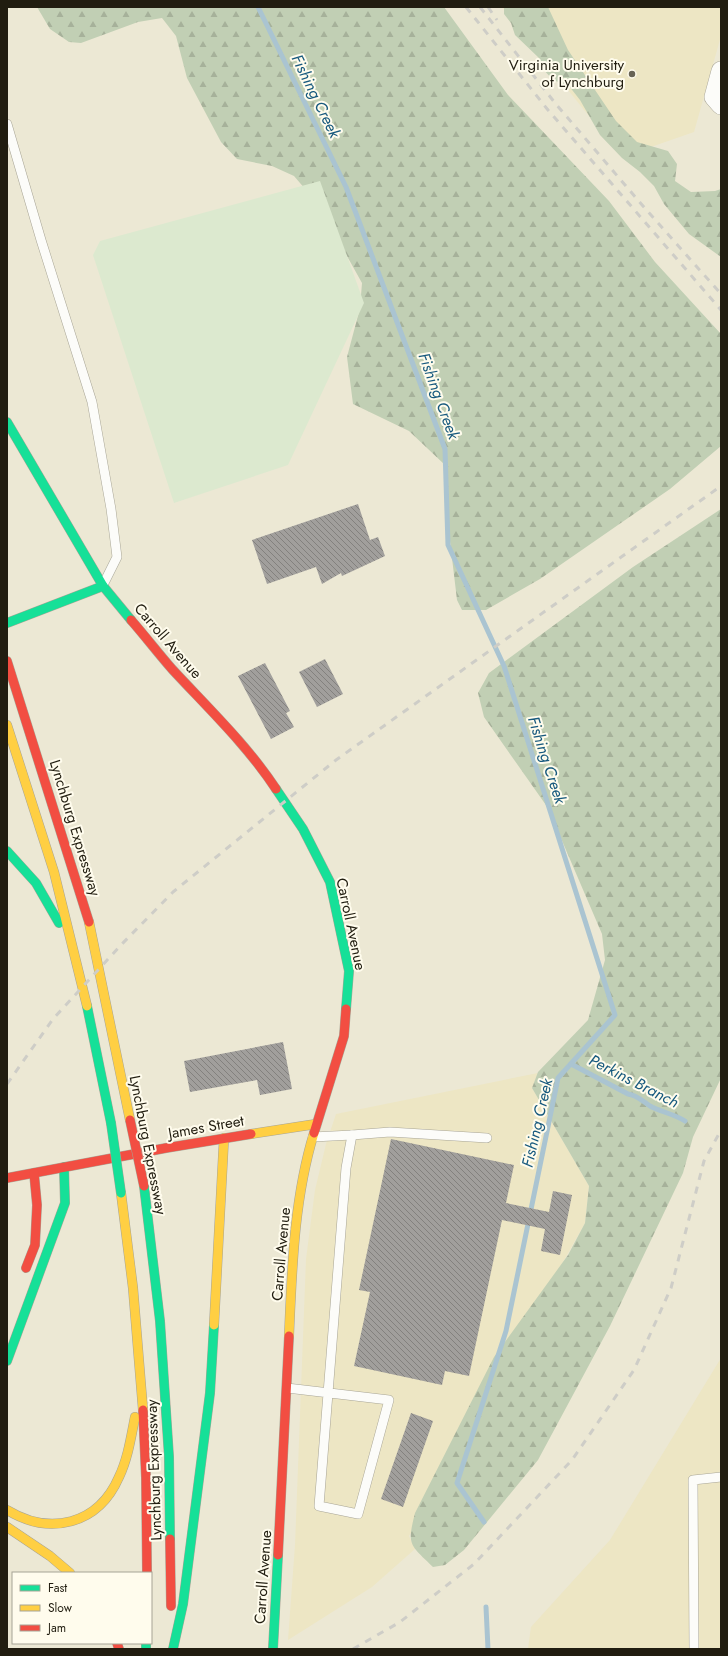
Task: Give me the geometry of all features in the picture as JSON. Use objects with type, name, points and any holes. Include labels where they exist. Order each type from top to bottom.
[{"type":"main road","name":"Carroll Avenue","points":[[7,422],[103,586],[171,668],[226,726],[267,775],[303,829],[330,882],[349,971],[348,1007],[344,1036],[336,1067],[312,1137],[301,1185],[294,1253],[273,1649]]},
{"type":"main road","points":[[7,623],[103,586]]},
{"type":"main road","name":"Lynchburg Expressway","points":[[7,661],[89,921],[144,1186],[160,1321],[169,1457],[171,1586],[169,1649]]},
{"type":"main road","name":"Lynchburg Expressway","points":[[7,725],[35,810],[74,946],[94,1034],[111,1123],[135,1302],[142,1386],[147,1572]]},
{"type":"main road","points":[[7,851],[36,883],[74,946]]},
{"type":"main road","name":"James Street","points":[[7,1178],[224,1138],[316,1124]]},
{"type":"main road","points":[[173,1649],[183,1604],[210,1392],[218,1270],[224,1138]]},
{"type":"main road","points":[[7,1361],[65,1203],[64,1167]]},
{"type":"main road","points":[[24,1274],[35,1245],[37,1206],[34,1173]]},
{"type":"main road","points":[[7,1510],[27,1522],[44,1526],[60,1525],[80,1519],[92,1512],[106,1500],[116,1486],[125,1464],[142,1386]]},
{"type":"main road","points":[[7,1527],[50,1556],[69,1572]]},
{"type":"street","points":[[718,101],[721,71]]},
{"type":"lane","points":[[7,124],[92,402],[110,502],[117,557],[103,586]]},
{"type":"lane","points":[[312,1137],[390,1132],[487,1138]]},
{"type":"lane","points":[[287,1388],[327,1393],[389,1400],[358,1514],[319,1506],[327,1393],[346,1168],[352,1135]]},
{"type":"lane","points":[[694,1649],[693,1480],[721,1477]]},
{"type":"shaded area","name":"Virginia University of Lynchburg","points":[[502,7],[721,7],[721,36],[694,132],[625,156],[584,110]]},
{"type":"shaded area","points":[[538,1073],[532,1088],[589,1186],[585,1223],[409,1536],[415,1549],[372,1587],[288,1640],[295,1545],[306,1259],[315,1190],[326,1144],[336,1114]]},
{"type":"shaded area","points":[[721,1358],[721,1649],[528,1649],[531,1627],[610,1540]]},
{"type":"green space","points":[[37,7],[444,7],[508,95],[609,201],[655,262],[721,334],[721,446],[670,489],[540,579],[486,610],[462,610],[457,600],[445,499],[445,465],[409,431],[353,404],[347,357],[360,308],[362,283],[318,204],[294,176],[272,166],[237,159],[221,142],[187,78],[176,36],[162,18],[138,22],[81,43],[69,42],[50,29]]},
{"type":"green space","points":[[504,7],[548,7],[568,50],[616,121],[637,142],[668,151],[677,164],[675,181],[691,192],[715,191],[721,189],[721,257],[689,234],[664,204],[654,186],[640,172],[622,158],[600,135],[580,100],[569,86],[553,80],[541,67],[539,58],[515,35],[511,23],[504,14]]},
{"type":"green space","points":[[320,181],[364,303],[288,465],[174,503],[93,255],[100,241]]},
{"type":"green space","points":[[721,509],[721,1078],[693,1137],[683,1173],[610,1326],[538,1460],[464,1550],[445,1565],[433,1567],[419,1553],[412,1543],[411,1532],[415,1513],[494,1357],[568,1255],[585,1223],[589,1186],[532,1088],[538,1072],[588,1020],[605,960],[602,934],[548,808],[484,717],[478,693],[489,673],[633,567]]},
{"type":"building","points":[[358,504],[370,540],[378,537],[385,556],[342,576],[341,573],[322,584],[316,567],[267,584],[252,540]]},
{"type":"building","points":[[325,659],[343,694],[317,707],[299,672]]},
{"type":"building","points":[[265,663],[290,711],[286,713],[294,727],[271,739],[238,676]]},
{"type":"building","points":[[283,1042],[292,1089],[260,1095],[257,1080],[190,1092],[184,1061]]},
{"type":"building","points":[[391,1139],[514,1165],[506,1203],[549,1212],[553,1191],[572,1195],[560,1255],[541,1251],[545,1229],[502,1220],[469,1376],[445,1371],[442,1385],[354,1366],[370,1292],[359,1290]]},
{"type":"building","points":[[411,1413],[433,1421],[403,1507],[381,1499]]},
{"type":"waterway","name":"Fishing Creek","points":[[258,7],[346,187],[445,449],[448,545],[504,666],[615,1015],[558,1078],[506,1331],[457,1483],[484,1522]]},
{"type":"waterway","name":"Perkins Branch","points":[[571,1064],[628,1094],[637,1097],[650,1106],[685,1121]]},
{"type":"waterway","name":"Fishing Creek","points":[[486,1607],[488,1649]]},
{"type":"railway","points":[[466,7],[548,110],[721,310]]},
{"type":"railway","points":[[480,7],[555,103],[721,294]]},
{"type":"railway","points":[[488,7],[497,20]]},
{"type":"railway","points":[[7,1084],[53,1019],[121,945],[173,892],[336,760],[721,486]]},
{"type":"railway","points":[[353,1649],[400,1622],[474,1564],[572,1460],[634,1370],[671,1288],[704,1161],[721,1130]]},
{"type":"traffic: fast","points":[[7,422],[103,586],[131,620]]},
{"type":"traffic: fast","points":[[7,623],[103,586]]},
{"type":"traffic: fast","points":[[276,789],[303,829],[330,882],[349,971],[346,1009]]},
{"type":"traffic: fast","points":[[7,851],[36,883],[59,923]]},
{"type":"traffic: fast","points":[[87,1006],[111,1123]]},
{"type":"traffic: fast","points":[[111,1123],[121,1193]]},
{"type":"traffic: fast","points":[[7,1361],[65,1203],[64,1167]]},
{"type":"traffic: fast","points":[[144,1186],[160,1321],[169,1457],[170,1539]]},
{"type":"traffic: fast","points":[[173,1649],[183,1604],[210,1393],[214,1325]]},
{"type":"traffic: fast","points":[[273,1649],[278,1555]]},
{"type":"traffic: fast","points":[[146,1644],[146,1649]]},
{"type":"traffic: slow","points":[[7,725],[54,872],[87,1006]]},
{"type":"traffic: slow","points":[[89,922],[130,1120]]},
{"type":"traffic: slow","points":[[251,1134],[316,1124]]},
{"type":"traffic: slow","points":[[289,1336],[293,1259],[298,1208],[307,1158],[314,1133]]},
{"type":"traffic: slow","points":[[214,1325],[224,1138]]},
{"type":"traffic: slow","points":[[121,1193],[133,1288],[143,1410]]},
{"type":"traffic: slow","points":[[7,1510],[23,1518],[40,1523],[56,1524],[71,1521],[86,1515],[99,1506],[110,1493],[122,1470],[129,1447],[135,1417]]},
{"type":"traffic: slow","points":[[7,1527],[50,1556],[69,1572]]},
{"type":"traffic: jam","points":[[131,620],[172,669],[253,757],[276,789]]},
{"type":"traffic: jam","points":[[7,661],[89,922]]},
{"type":"traffic: jam","points":[[314,1133],[344,1036],[346,1009]]},
{"type":"traffic: jam","points":[[130,1120],[144,1186]]},
{"type":"traffic: jam","points":[[7,1178],[166,1148],[251,1134]]},
{"type":"traffic: jam","points":[[26,1268],[35,1245],[37,1205],[34,1173]]},
{"type":"traffic: jam","points":[[278,1555],[289,1336]]},
{"type":"traffic: jam","points":[[143,1410],[146,1478],[147,1572]]},
{"type":"traffic: jam","points":[[170,1539],[171,1606]]},
{"type":"traffic: jam","points":[[117,1644],[119,1649]]},
{"type":"place","name":"Virginia University of Lynchburg","points":[[632,74]]}]
